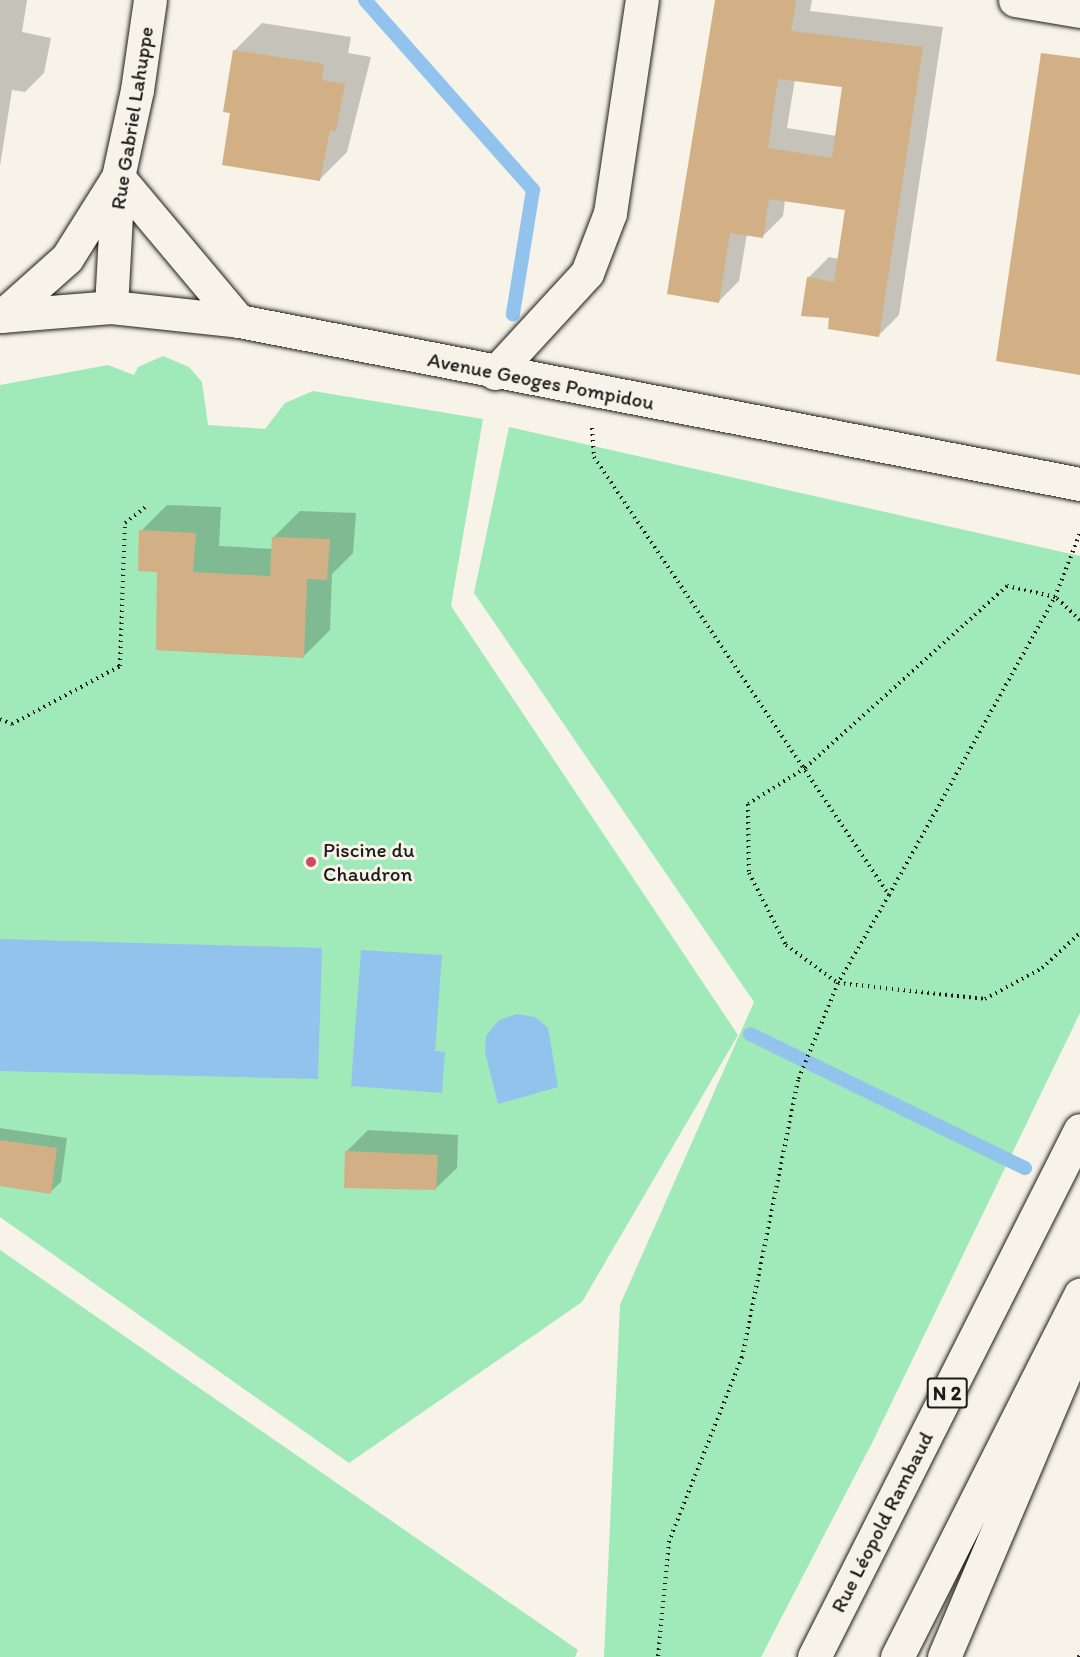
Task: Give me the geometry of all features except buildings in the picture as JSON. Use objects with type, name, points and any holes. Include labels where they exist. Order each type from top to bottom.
[{"type":"main road","name":"Rue Gabriel Lahuppe","points":[[111,307],[118,177],[137,90],[150,0]]},
{"type":"main road","points":[[495,373],[587,273],[610,213],[642,0]]},
{"type":"main road","points":[[1015,0],[1080,11]]},
{"type":"main road","points":[[1,316],[67,258],[118,177],[238,321]]},
{"type":"main road","name":"Avenue Geoges Pompidou","points":[[1,316],[111,307],[238,321],[495,373],[1080,484]]},
{"type":"main road","name":"Rue Léopold Rambaud","points":[[814,1657],[1080,1130]]},
{"type":"main road","points":[[897,1657],[1080,1295]]},
{"type":"main road","points":[[944,1657],[1080,1337]]},
{"type":"path","points":[[590,391],[594,457],[889,895]]},
{"type":"path","points":[[0,719],[12,724],[120,666],[125,524],[147,506]]},
{"type":"path","points":[[658,1657],[669,1541],[742,1357],[798,1080],[808,1051],[838,983],[1055,597],[1080,533]]},
{"type":"path","points":[[1080,620],[1055,597],[1007,586],[805,768],[748,804],[749,873],[786,945],[838,983],[985,999],[1042,968],[1080,933]]},
{"type":"path","points":[[1079,1657],[1080,1651]]},
{"type":"green space","name":"Piscine du Chaudron","points":[[163,356],[189,367],[202,382],[208,425],[265,429],[285,403],[313,391],[483,419],[451,606],[738,1035],[582,1302],[349,1463],[0,1217],[0,385],[108,365],[134,375],[138,367]]},
{"type":"green space","points":[[509,427],[1080,556],[1080,1013],[874,1439],[761,1657],[604,1657],[620,1305],[754,1002],[474,593]]},
{"type":"green space","points":[[0,1250],[578,1650],[575,1657],[0,1657]]},
{"type":"water","name":"Piscine du Chaudron","points":[[0,939],[322,948],[318,1079],[0,1071]]},
{"type":"water","points":[[361,950],[442,955],[435,1051],[445,1052],[442,1093],[351,1086]]},
{"type":"water","points":[[517,1014],[535,1017],[548,1028],[558,1087],[498,1104],[485,1052],[486,1036],[499,1020]]},
{"type":"waterway","points":[[365,0],[533,190],[513,314]]},
{"type":"waterway","points":[[750,1034],[1025,1168]]},
{"type":"place","name":"Piscine du Chaudron","points":[[311,862]]}]
